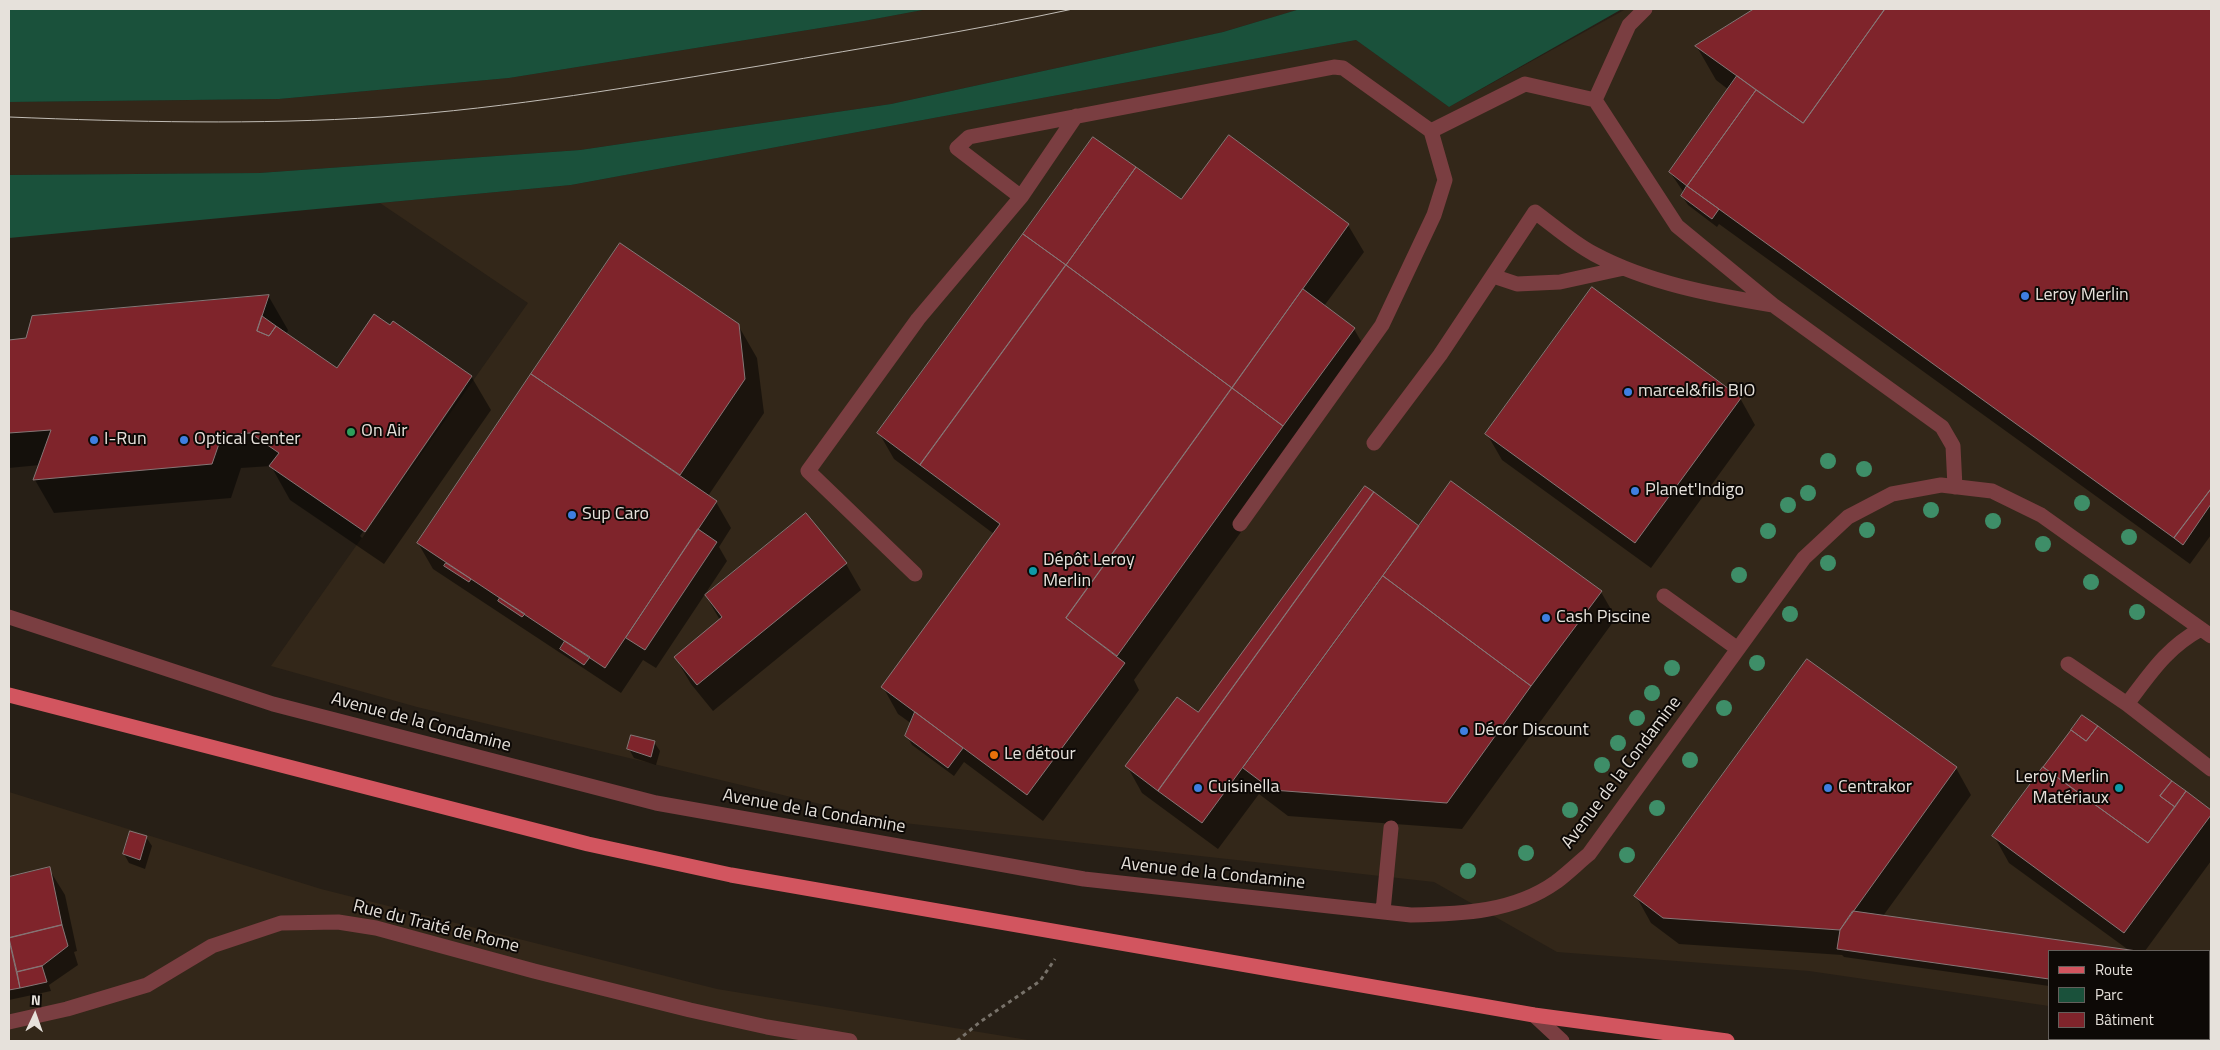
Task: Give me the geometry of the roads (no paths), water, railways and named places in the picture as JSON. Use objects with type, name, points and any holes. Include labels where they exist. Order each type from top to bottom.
[{"type":"main road","points":[[9,695],[588,844],[740,876],[1534,1015],[1727,1041]]},
{"type":"street","points":[[1596,100],[1629,25],[1646,9]]},
{"type":"street","points":[[1021,197],[957,148],[969,137],[1334,67],[1343,68],[1431,131],[1446,180],[1434,214],[1382,325],[1240,524]]},
{"type":"street","points":[[1431,131],[1525,84],[1596,100],[1678,226],[1773,304],[1942,428],[1953,446],[1955,487]]},
{"type":"street","points":[[915,574],[808,470],[918,319],[1021,197],[1076,116]]},
{"type":"street","points":[[1374,443],[1440,355],[1535,212],[1593,254],[1624,268],[1670,283],[1737,299],[1773,304]]},
{"type":"street","points":[[1492,276],[1517,284],[1560,282],[1624,268]]},
{"type":"street","name":"Avenue de la Condamine","points":[[9,616],[273,704],[656,803],[1084,879],[1411,915],[1464,914],[1512,905],[1555,882],[1589,854],[1804,558],[1848,517],[1892,494],[1941,485],[1992,491],[2041,515],[2208,632]]},
{"type":"street","points":[[1664,596],[1738,649]]},
{"type":"street","points":[[2127,704],[2167,653],[2182,639],[2208,632]]},
{"type":"street","points":[[2068,664],[2127,704],[2211,769]]},
{"type":"street","points":[[1383,911],[1391,828]]},
{"type":"street","name":"Rue du Traité de Rome","points":[[9,1022],[67,1009],[147,985],[212,946],[282,923],[338,922],[376,928],[534,971],[690,1010],[767,1027],[835,1040],[850,1041]]},
{"type":"street","points":[[1534,1015],[1562,1041]]},
{"type":"tram line","points":[[9,117],[242,122],[334,120],[429,113],[573,96],[669,81],[919,38],[1073,9]]},
{"type":"place","name":"Leroy Merlin","points":[[2025,296]]},
{"type":"place","name":"marcel&fils BIO","points":[[1628,392]]},
{"type":"place","name":"On Air","points":[[351,432]]},
{"type":"place","name":"I-Run","points":[[94,440]]},
{"type":"place","name":"Optical Center","points":[[184,440]]},
{"type":"place","name":"Planet'Indigo","points":[[1635,491]]},
{"type":"place","name":"Sup Caro","points":[[572,515]]},
{"type":"place","name":"Dépôt Leroy Merlin","points":[[1033,571]]},
{"type":"place","name":"Cash Piscine","points":[[1546,618]]},
{"type":"place","name":"Décor Discount","points":[[1464,731]]},
{"type":"place","name":"Le détour","points":[[994,755]]},
{"type":"place","name":"Cuisinella","points":[[1198,788]]},
{"type":"place","name":"Centrakor","points":[[1828,788]]},
{"type":"place","name":"Leroy Merlin Matériaux","points":[[2119,788]]}]
